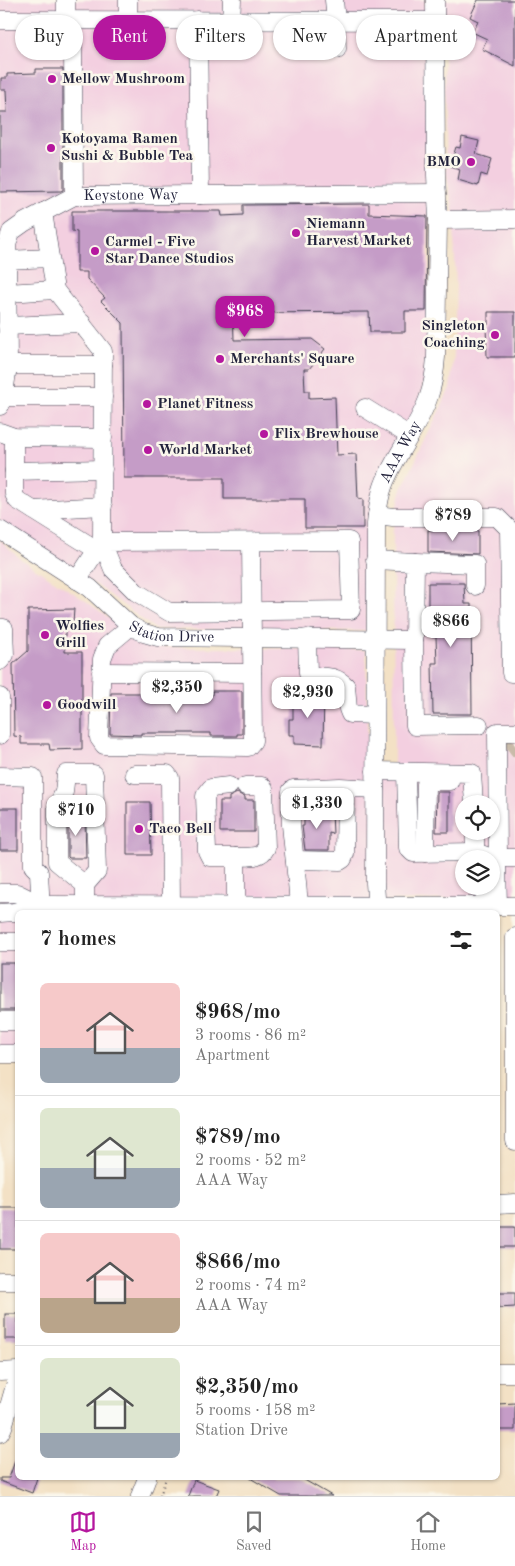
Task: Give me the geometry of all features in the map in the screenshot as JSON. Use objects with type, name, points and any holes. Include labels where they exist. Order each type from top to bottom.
[{"type":"street","points":[[66,0],[68,15]]},
{"type":"street","points":[[128,0],[128,15]]},
{"type":"street","points":[[231,15],[232,0]]},
{"type":"street","points":[[334,0],[335,15]]},
{"type":"street","name":"AAA Way","points":[[434,0],[434,15]]},
{"type":"street","points":[[0,20],[15,20]]},
{"type":"street","points":[[73,60],[74,196]]},
{"type":"street","points":[[198,60],[200,195]]},
{"type":"street","name":"AAA Way","points":[[377,909],[374,560],[377,515],[387,476],[410,436],[428,399],[434,380],[438,220],[435,60]]},
{"type":"street","name":"Keystone Way","points":[[2,402],[8,365],[6,245],[11,232],[74,196],[437,193]]},
{"type":"street","points":[[43,212],[55,290],[103,351],[103,506],[100,546],[77,580]]},
{"type":"street","points":[[438,220],[515,219]]},
{"type":"street","points":[[7,260],[50,258]]},
{"type":"street","points":[[7,293],[55,290]]},
{"type":"street","points":[[7,326],[82,323]]},
{"type":"street","points":[[8,365],[103,365]]},
{"type":"street","points":[[2,402],[103,397]]},
{"type":"street","points":[[365,408],[410,436]]},
{"type":"street","points":[[100,546],[113,569],[136,592],[169,612],[351,610],[349,541],[100,546],[17,500],[14,494],[14,471],[7,435],[103,438]]},
{"type":"street","points":[[14,471],[103,469]]},
{"type":"street","points":[[33,510],[103,506]]},
{"type":"street","points":[[377,515],[393,517],[497,517],[509,529],[513,609],[511,673],[515,673]]},
{"type":"street","name":"Station Drive","points":[[0,530],[90,588],[131,626],[144,633],[158,637],[414,640]]},
{"type":"street","points":[[131,626],[107,646],[102,659],[99,738],[104,745],[248,747],[254,742],[251,542]]},
{"type":"street","points":[[374,560],[475,564],[475,586]]},
{"type":"street","points":[[415,562],[415,726],[479,725]]},
{"type":"street","points":[[0,628],[4,628],[5,655],[0,661]]},
{"type":"street","points":[[307,638],[308,673],[313,676],[331,677],[339,680],[346,686],[350,714],[375,715]]},
{"type":"street","points":[[101,672],[252,672]]},
{"type":"street","points":[[0,697],[0,735]]},
{"type":"street","points":[[498,795],[497,732],[515,732]]},
{"type":"street","points":[[500,814],[502,811],[504,763],[508,750]]},
{"type":"street","points":[[406,772],[408,848],[414,853],[455,855]]},
{"type":"street","points":[[299,906],[291,825],[290,794],[293,789],[343,788],[406,772],[472,772],[474,795]]},
{"type":"street","points":[[85,885],[56,862],[57,807],[64,792],[66,774],[94,774],[97,871],[85,885],[85,905]]},
{"type":"street","points":[[134,774],[167,774],[170,778],[171,905]]},
{"type":"street","points":[[0,776],[33,777],[33,866],[39,872],[41,909]]},
{"type":"street","points":[[425,853],[426,784],[431,781],[473,780]]},
{"type":"street","points":[[262,786],[264,788],[266,848],[258,856],[236,857],[210,857],[207,852],[205,796],[211,788],[262,786]]},
{"type":"street","points":[[295,860],[340,861],[343,859],[345,854],[343,788]]},
{"type":"street","points":[[236,857],[236,905]]},
{"type":"street","points":[[0,894],[17,893],[41,909],[85,905],[121,909],[171,905],[236,905],[272,909],[299,906],[377,909],[499,906]]},
{"type":"street","points":[[491,895],[499,906]]},
{"type":"street","points":[[0,913],[15,912]]},
{"type":"street","points":[[515,937],[515,1141]]},
{"type":"street","points":[[0,942],[15,942]]},
{"type":"street","points":[[0,1021],[15,1022]]},
{"type":"street","points":[[0,1054],[15,1054]]},
{"type":"street","points":[[500,1204],[515,1203]]},
{"type":"street","points":[[0,1281],[15,1281]]},
{"type":"street","points":[[500,1373],[515,1373]]},
{"type":"street","points":[[0,1433],[15,1385]]},
{"type":"street","points":[[140,1496],[146,1480]]},
{"type":"path","points":[[160,1496],[165,1480]]},
{"type":"shaded area","points":[[0,0],[425,0],[426,15],[356,15],[356,60],[427,60],[428,80],[429,357],[420,399],[370,531],[366,631],[155,629],[98,586],[0,533]]},
{"type":"shaded area","points":[[443,0],[515,0],[515,897],[84,910],[15,910],[15,1054],[0,1054],[0,540],[22,560],[86,601],[148,647],[366,650],[368,769],[394,768],[393,529],[401,491],[450,388],[454,355],[456,287],[453,208],[446,172],[444,60],[476,60],[476,15],[443,15]]},
{"type":"building","points":[[478,0],[515,0],[515,66],[482,49],[487,39],[476,34],[478,21],[476,20],[476,15],[471,15]]},
{"type":"building","points":[[36,69],[63,69],[63,190],[0,192],[0,112],[7,112],[6,90],[1,90],[1,78],[7,78],[7,74],[36,73]]},
{"type":"building","name":"BMO","points":[[462,137],[479,141],[476,154],[492,159],[487,176],[481,174],[478,186],[458,180],[460,169],[450,166],[456,147],[460,148]]},
{"type":"building","name":"Merchants' Square","points":[[369,204],[369,214],[427,216],[426,311],[405,311],[405,332],[370,332],[369,312],[255,313],[254,307],[233,308],[234,340],[312,339],[325,349],[309,369],[304,369],[305,391],[309,391],[309,398],[335,397],[337,455],[356,454],[358,498],[363,499],[363,528],[305,528],[305,499],[224,499],[224,478],[124,478],[123,323],[101,301],[105,298],[87,279],[87,272],[77,272],[77,232],[72,231],[72,211],[221,211],[222,216],[243,215],[243,205]]},
{"type":"building","points":[[488,312],[515,312],[515,357],[487,357],[486,325],[488,325]]},
{"type":"building","points":[[428,530],[478,531],[478,554],[428,552]]},
{"type":"building","points":[[428,583],[464,583],[465,604],[471,604],[472,714],[433,714],[432,663],[437,663],[436,637],[432,637],[432,628],[428,628]]},
{"type":"building","points":[[74,609],[73,623],[65,622],[65,652],[82,652],[82,749],[50,750],[49,744],[21,744],[21,737],[14,736],[13,664],[28,651],[28,610]]},
{"type":"building","points":[[212,691],[242,691],[242,734],[237,734],[237,736],[211,736],[211,733],[110,734],[111,693],[212,695]]},
{"type":"building","points":[[314,691],[315,695],[324,695],[323,745],[294,744],[294,735],[289,735],[289,719],[293,719],[293,692]]},
{"type":"building","points":[[437,792],[449,792],[449,832],[436,832]]},
{"type":"building","points":[[237,793],[245,797],[245,800],[254,800],[254,832],[220,832],[220,801],[229,801],[229,797]]},
{"type":"building","name":"Taco Bell","points":[[127,802],[150,802],[151,855],[127,855]]},
{"type":"building","points":[[0,808],[18,808],[18,850],[0,850]]},
{"type":"building","points":[[304,810],[332,811],[333,834],[329,833],[329,850],[305,850],[302,826],[304,826]]},
{"type":"building","points":[[68,812],[76,812],[76,818],[85,818],[86,858],[68,857]]},
{"type":"building","points":[[0,963],[15,963],[15,1010],[0,1010]]},
{"type":"building","points":[[0,1208],[15,1208],[15,1249],[0,1249]]},
{"type":"building","points":[[500,1227],[515,1227],[515,1247],[500,1247]]},
{"type":"building","points":[[500,1293],[515,1293],[515,1307],[500,1308]]},
{"type":"building","points":[[5,1314],[15,1314],[15,1339],[5,1339]]},
{"type":"building","points":[[515,1403],[515,1430],[500,1430],[500,1404]]},
{"type":"building","points":[[15,1461],[15,1480],[36,1480],[32,1493],[0,1481],[0,1478],[9,1478]]},
{"type":"building","points":[[194,1480],[219,1489],[216,1496],[188,1496]]},
{"type":"building","points":[[253,1480],[304,1480],[332,1496],[281,1496]]},
{"type":"tunnel","points":[[508,750],[515,745]]},
{"type":"place","name":"Mellow Mushroom","points":[[52,79]]},
{"type":"place","name":"Kotoyama Ramen Sushi & Bubble Tea","points":[[51,148]]},
{"type":"place","name":"BMO","points":[[471,162]]},
{"type":"place","name":"Niemann Harvest Market","points":[[296,233]]},
{"type":"place","name":"Carmel - Five Star Dance Studios","points":[[95,251]]},
{"type":"place","name":"Singleton Coaching","points":[[495,335]]},
{"type":"place","name":"Merchants' Square","points":[[220,359]]},
{"type":"place","name":"Planet Fitness","points":[[147,404]]},
{"type":"place","name":"Flix Brewhouse","points":[[264,434]]},
{"type":"place","name":"World Market","points":[[148,450]]},
{"type":"place","name":"Wolfies Grill","points":[[45,635]]},
{"type":"place","name":"Goodwill","points":[[47,705]]},
{"type":"place","name":"Taco Bell","points":[[139,829]]}]
